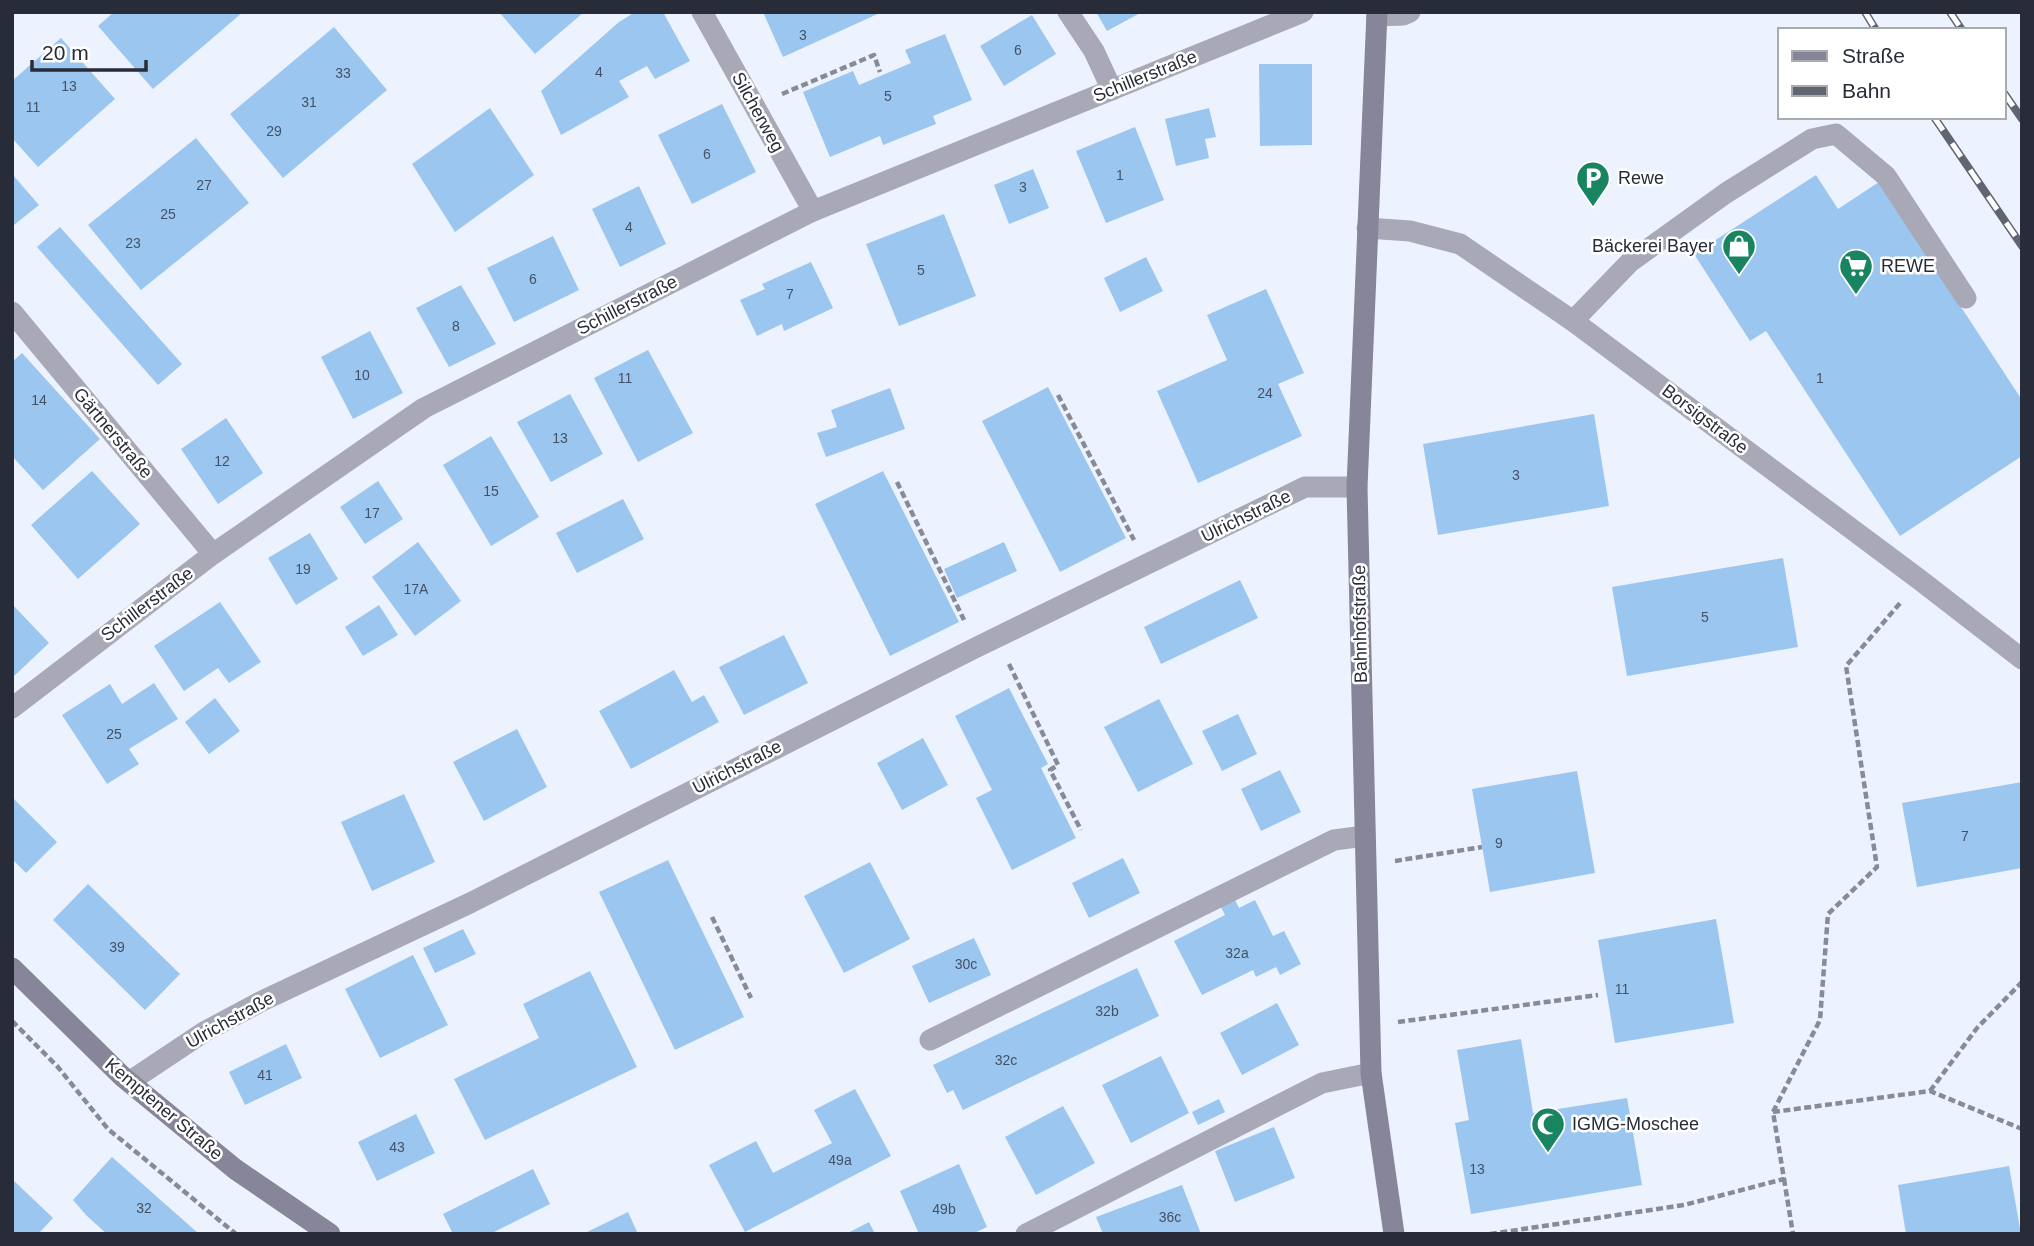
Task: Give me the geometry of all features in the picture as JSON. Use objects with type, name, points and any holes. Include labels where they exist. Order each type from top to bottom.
[{"type":"street","name":"Silcherweg","points":[[702,12],[813,211]]},
{"type":"street","points":[[1068,12],[1094,51],[1112,90]]},
{"type":"street","name":"Schillerstraße","points":[[12,708],[213,554],[424,408],[813,211],[1303,12]]},
{"type":"street","points":[[1377,14],[1403,15],[1410,12]]},
{"type":"street","name":"Bahnhofstraße","points":[[1377,14],[1357,487],[1371,1073],[1394,1234]]},
{"type":"street","points":[[1573,321],[1630,262],[1726,193],[1812,139],[1836,134],[1886,176],[1966,298]]},
{"type":"street","name":"Borsigstraße","points":[[1367,228],[1410,231],[1460,244],[1573,321],[2022,659]]},
{"type":"street","name":"Gärtnerstraße","points":[[12,312],[213,554]]},
{"type":"street","name":"Ulrichstraße","points":[[129,1082],[204,1032],[262,1001],[461,907],[1305,486],[1357,487]]},
{"type":"street","points":[[930,1040],[1334,840],[1365,836]]},
{"type":"street","name":"Kemptener Straße","points":[[12,968],[129,1082],[235,1169],[330,1234]]},
{"type":"street","points":[[1026,1234],[1322,1083],[1371,1073]]},
{"type":"path","points":[[754,105],[873,55],[880,72]]},
{"type":"path","points":[[1058,395],[1147,564]]},
{"type":"path","points":[[897,482],[1058,765],[1050,770],[1081,830]]},
{"type":"path","points":[[1793,1234],[1773,1112],[1820,1020],[1828,914],[1877,867],[1846,666],[1920,580]]},
{"type":"path","points":[[1367,866],[1482,847]]},
{"type":"path","points":[[712,918],[751,998]]},
{"type":"path","points":[[1930,1091],[1977,1028],[2022,982]]},
{"type":"path","points":[[1369,1025],[1598,995]]},
{"type":"path","points":[[12,1020],[57,1066],[108,1129],[236,1234]]},
{"type":"path","points":[[1773,1112],[1930,1091],[2022,1129]]},
{"type":"path","points":[[1490,1234],[1685,1205],[1784,1179]]},
{"type":"building","points":[[114,12],[243,12],[153,89],[98,26]]},
{"type":"building","points":[[499,12],[584,12],[535,54]]},
{"type":"building","points":[[635,12],[663,12],[690,61],[655,79],[647,66],[619,81],[629,97],[561,135],[541,91],[619,22]]},
{"type":"building","points":[[763,12],[882,12],[783,57]]},
{"type":"building","points":[[1096,12],[1142,12],[1107,31]]},
{"type":"building","points":[[1032,15],[1056,54],[1004,86],[980,46]]},
{"type":"building","points":[[334,27],[387,90],[283,178],[230,114]]},
{"type":"building","points":[[945,34],[972,100],[933,116],[936,124],[883,145],[880,136],[830,157],[803,92],[853,71],[859,85],[911,63],[905,50]]},
{"type":"building","points":[[61,38],[115,99],[38,167],[12,138],[12,81]]},
{"type":"building","points":[[1259,64],[1312,64],[1312,145],[1260,146]]},
{"type":"building","points":[[722,104],[756,172],[692,204],[658,135]]},
{"type":"building","points":[[490,108],[534,175],[455,232],[412,164]]},
{"type":"building","points":[[1209,108],[1216,137],[1205,139],[1209,158],[1176,166],[1165,119]]},
{"type":"building","points":[[1135,127],[1164,200],[1106,223],[1076,151]]},
{"type":"building","points":[[196,138],[249,203],[141,290],[88,225]]},
{"type":"building","points":[[1033,169],[1049,208],[1009,224],[994,185]]},
{"type":"building","points":[[12,174],[39,205],[14,225],[12,224]]},
{"type":"building","points":[[1816,175],[1838,209],[1879,182],[2022,400],[2022,456],[1900,536],[1766,331],[1750,341],[1694,254]]},
{"type":"building","points":[[639,186],[666,244],[620,267],[592,209]]},
{"type":"building","points":[[944,214],[976,296],[899,326],[866,244]]},
{"type":"building","points":[[60,227],[182,364],[158,385],[37,247]]},
{"type":"building","points":[[553,236],[579,290],[514,322],[487,268]]},
{"type":"building","points":[[1146,257],[1163,291],[1120,312],[1104,278]]},
{"type":"building","points":[[811,262],[833,308],[784,331],[782,324],[757,336],[740,300],[765,289],[762,284]]},
{"type":"building","points":[[461,285],[496,344],[449,367],[416,308]]},
{"type":"building","points":[[1266,289],[1304,373],[1278,384],[1302,436],[1198,483],[1157,391],[1227,360],[1207,315]]},
{"type":"building","points":[[370,331],[403,393],[353,419],[321,357]]},
{"type":"building","points":[[648,350],[693,433],[638,462],[594,378]]},
{"type":"building","points":[[22,353],[100,439],[43,490],[12,456],[12,362]]},
{"type":"building","points":[[1048,387],[1126,538],[1060,572],[982,421]]},
{"type":"building","points":[[890,388],[905,429],[826,457],[817,433],[837,427],[831,410]]},
{"type":"building","points":[[570,394],[603,454],[551,482],[517,422]]},
{"type":"building","points":[[1594,414],[1609,506],[1438,535],[1423,444]]},
{"type":"building","points":[[226,418],[263,473],[218,504],[181,449]]},
{"type":"building","points":[[491,436],[539,517],[491,546],[443,465]]},
{"type":"building","points":[[92,471],[140,524],[78,579],[31,525]]},
{"type":"building","points":[[883,471],[959,622],[890,656],[815,504]]},
{"type":"building","points":[[378,481],[403,519],[365,544],[340,507]]},
{"type":"building","points":[[623,499],[644,539],[577,573],[556,533]]},
{"type":"building","points":[[310,533],[338,579],[296,605],[268,558]]},
{"type":"building","points":[[418,542],[461,601],[415,636],[372,577]]},
{"type":"building","points":[[1004,542],[1017,571],[957,598],[944,569]]},
{"type":"building","points":[[1783,558],[1798,647],[1627,676],[1612,587]]},
{"type":"building","points":[[1240,580],[1258,618],[1161,664],[1144,627]]},
{"type":"building","points":[[220,602],[261,662],[229,683],[218,668],[184,691],[154,646]]},
{"type":"building","points":[[12,604],[49,643],[12,678]]},
{"type":"building","points":[[379,605],[398,635],[363,656],[345,627]]},
{"type":"building","points":[[784,635],[808,683],[744,715],[719,667]]},
{"type":"building","points":[[674,670],[692,702],[704,695],[719,722],[631,769],[599,711]]},
{"type":"building","points":[[154,683],[178,719],[129,749],[139,764],[107,784],[62,715],[110,684],[122,704]]},
{"type":"building","points":[[1009,688],[1048,764],[1041,768],[1076,838],[1012,870],[976,798],[992,790],[955,716]]},
{"type":"building","points":[[215,698],[240,731],[209,754],[185,722]]},
{"type":"building","points":[[1159,699],[1193,764],[1138,792],[1104,727]]},
{"type":"building","points":[[1238,714],[1257,754],[1222,771],[1202,731]]},
{"type":"building","points":[[517,729],[547,787],[484,821],[453,762]]},
{"type":"building","points":[[923,738],[948,785],[902,810],[877,763]]},
{"type":"building","points":[[1280,770],[1301,812],[1261,831],[1241,789]]},
{"type":"building","points":[[1577,771],[1595,873],[1490,892],[1472,789]]},
{"type":"building","points":[[2022,782],[2022,868],[1917,887],[1902,803]]},
{"type":"building","points":[[404,794],[435,862],[372,891],[341,822]]},
{"type":"building","points":[[12,797],[57,842],[26,873],[12,859]]},
{"type":"building","points":[[1123,858],[1140,893],[1089,918],[1072,883]]},
{"type":"building","points":[[668,860],[744,1017],[675,1050],[599,892]]},
{"type":"building","points":[[870,862],[910,939],[844,973],[804,896]]},
{"type":"building","points":[[88,884],[180,974],[145,1010],[53,920]]},
{"type":"building","points":[[1235,900],[1239,908],[1255,900],[1273,936],[1284,931],[1301,964],[1280,975],[1276,967],[1256,977],[1253,970],[1202,995],[1174,941],[1225,915],[1221,907]]},
{"type":"building","points":[[1716,919],[1734,1023],[1615,1043],[1598,940]]},
{"type":"building","points":[[463,929],[476,954],[435,973],[423,948]]},
{"type":"building","points":[[974,938],[991,975],[929,1003],[912,966]]},
{"type":"building","points":[[413,955],[448,1025],[380,1058],[345,989]]},
{"type":"building","points":[[1137,968],[1159,1016],[963,1110],[953,1090],[947,1093],[933,1065]]},
{"type":"building","points":[[590,971],[637,1067],[485,1140],[454,1079],[539,1038],[523,1004]]},
{"type":"building","points":[[1277,1003],[1299,1045],[1242,1075],[1220,1033]]},
{"type":"building","name":"IGMG-Moschee","points":[[1521,1039],[1533,1113],[1627,1098],[1642,1185],[1471,1214],[1455,1123],[1469,1120],[1457,1050]]},
{"type":"building","points":[[286,1044],[302,1078],[245,1105],[229,1072]]},
{"type":"building","points":[[1161,1056],[1189,1113],[1131,1143],[1102,1085]]},
{"type":"building","points":[[855,1089],[891,1156],[745,1232],[709,1165],[756,1141],[773,1173],[832,1143],[814,1110]]},
{"type":"building","points":[[1219,1099],[1225,1112],[1198,1125],[1192,1112]]},
{"type":"building","points":[[1063,1106],[1095,1163],[1036,1195],[1005,1137]]},
{"type":"building","points":[[416,1114],[435,1153],[377,1181],[358,1142]]},
{"type":"building","points":[[1274,1127],[1295,1178],[1235,1202],[1215,1151]]},
{"type":"building","points":[[112,1157],[199,1234],[107,1234],[73,1200]]},
{"type":"building","points":[[959,1164],[987,1227],[972,1234],[919,1234],[900,1191]]},
{"type":"building","points":[[2009,1166],[2021,1234],[1906,1234],[1898,1185]]},
{"type":"building","points":[[533,1169],[550,1204],[490,1234],[453,1234],[443,1214]]},
{"type":"building","points":[[12,1179],[53,1218],[38,1234],[12,1234]]},
{"type":"building","points":[[1182,1185],[1201,1234],[1103,1234],[1096,1217]]},
{"type":"building","points":[[628,1212],[638,1234],[583,1234]]},
{"type":"building","points":[[869,1222],[875,1234],[846,1234]]},
{"type":"railway","points":[[1865,12],[1875,28]]},
{"type":"railway","points":[[1950,12],[1961,28]]},
{"type":"railway","points":[[2006,96],[2022,119]]},
{"type":"railway","points":[[1935,119],[2022,246]]},
{"type":"place","name":"Rewe","points":[[1593,208]]},
{"type":"place","name":"Bäckerei Bayer","points":[[1739,276]]},
{"type":"place","name":"REWE","points":[[1856,296]]},
{"type":"place","name":"IGMG-Moschee","points":[[1548,1154]]}]
